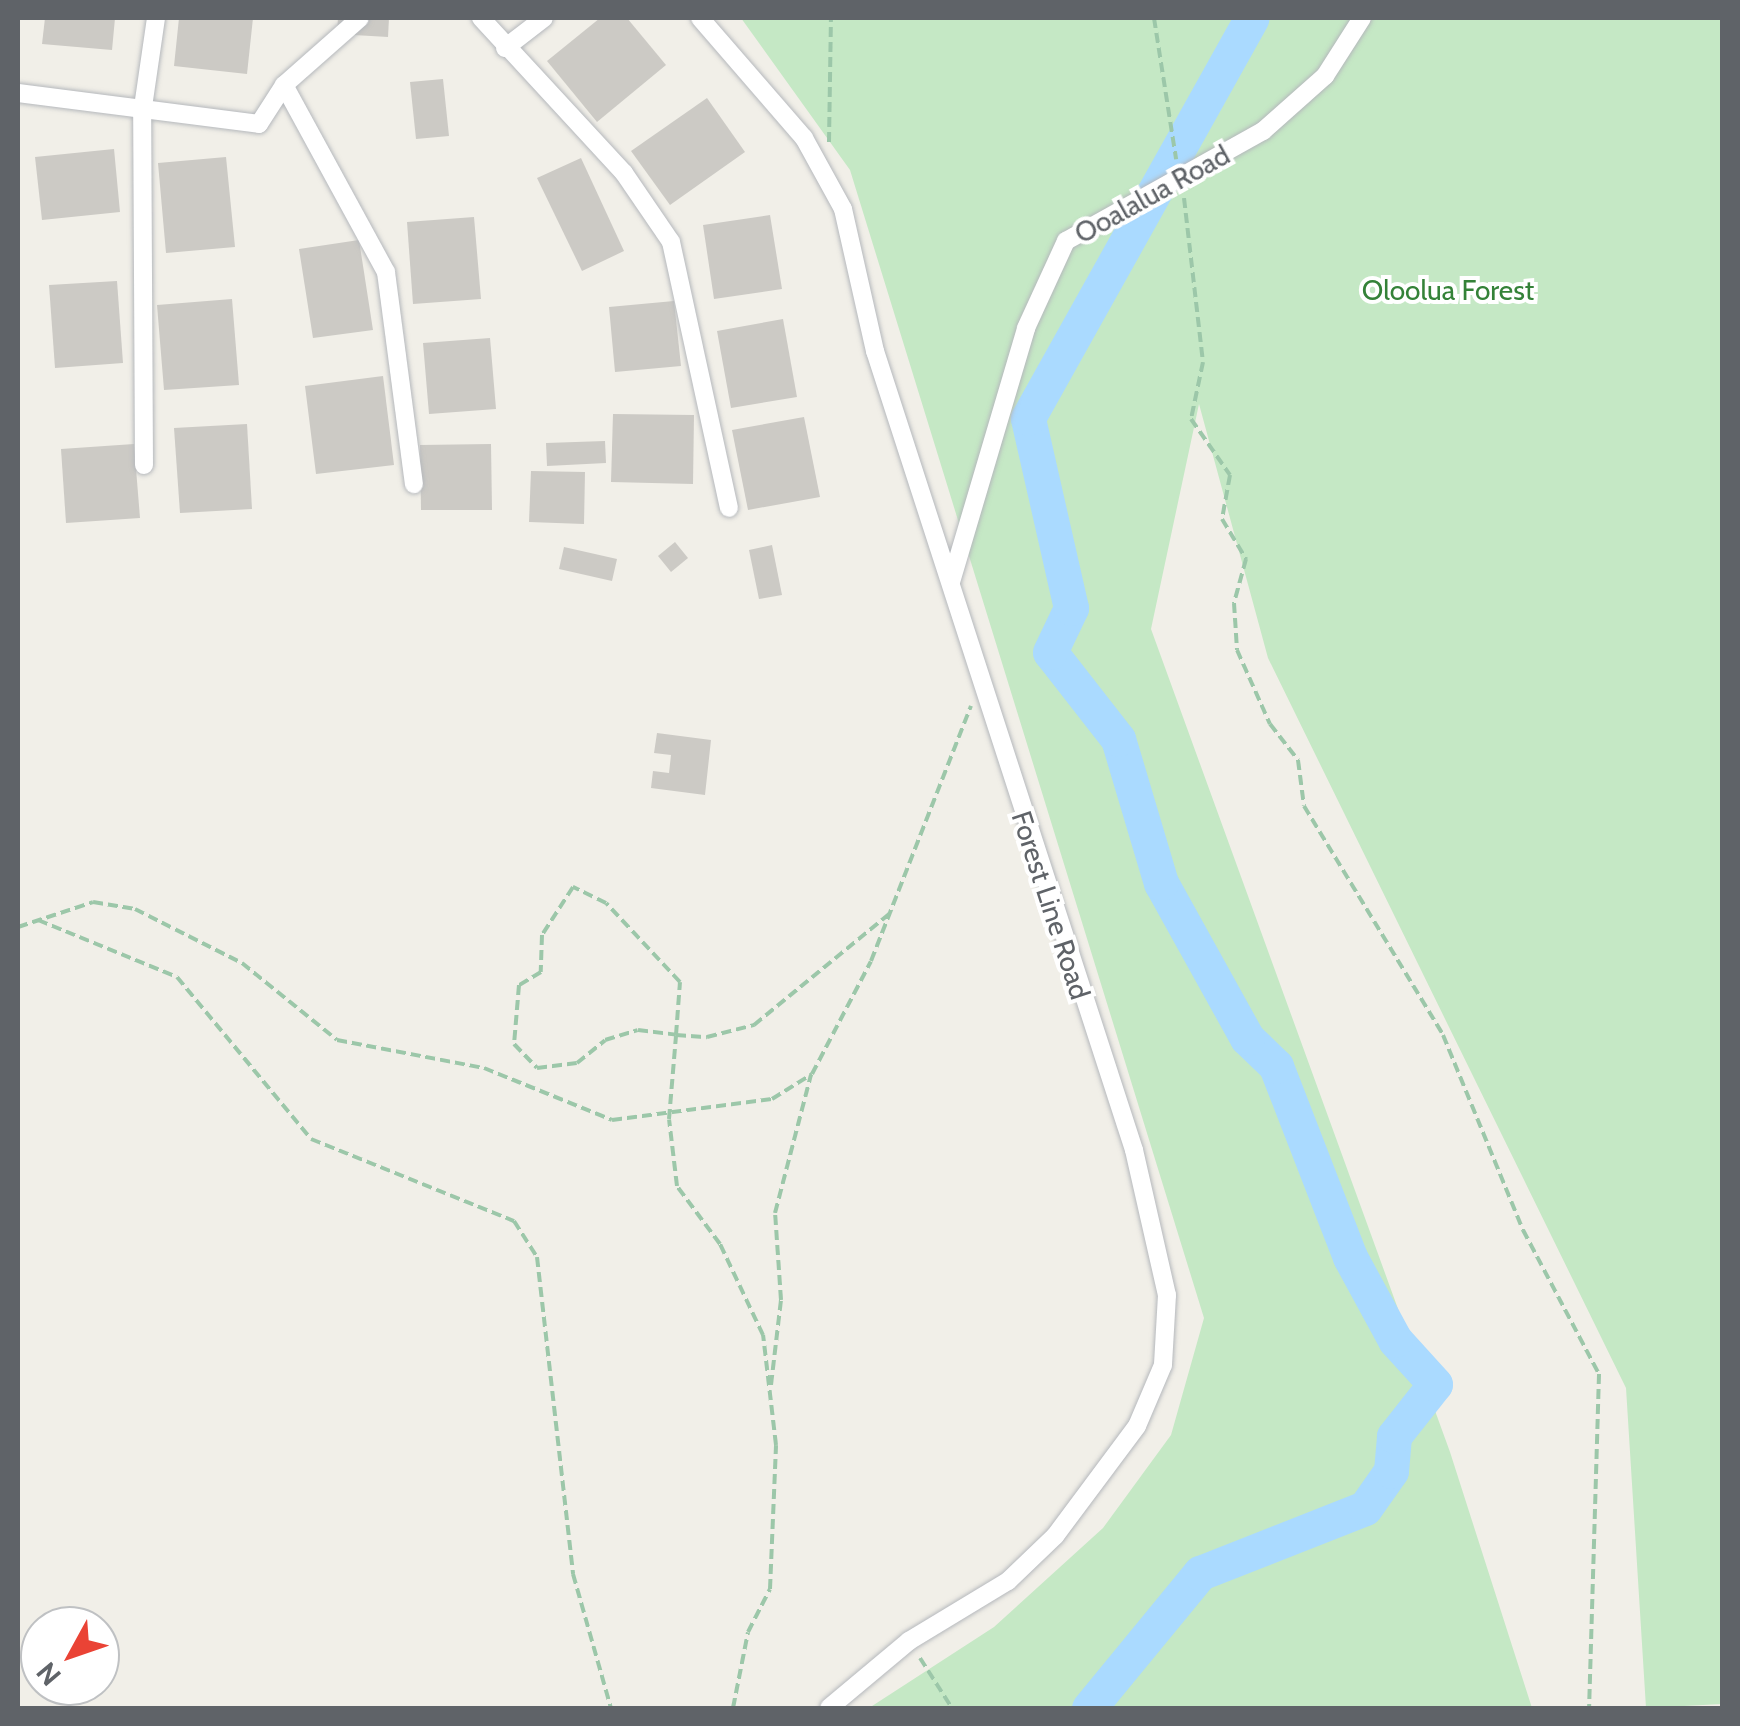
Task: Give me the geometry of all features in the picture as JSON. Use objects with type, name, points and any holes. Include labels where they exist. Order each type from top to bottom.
[{"type":"street","points":[[144,465],[142,114],[156,18]]},
{"type":"street","points":[[18,93],[142,114],[259,124],[284,84],[360,18]]},
{"type":"street","points":[[482,18],[624,173],[670,242],[729,508]]},
{"type":"street","points":[[506,48],[544,18]]},
{"type":"street","name":"Forest Line Road","points":[[700,18],[827,176],[977,671],[1156,1230],[1167,1295],[1163,1365],[1137,1426],[1055,1536],[1008,1581],[909,1641],[828,1708]]},
{"type":"street","name":"Ooalalua Road","points":[[951,582],[1047,269],[1094,220],[1180,180],[1299,103],[1362,18]]},
{"type":"street","points":[[284,84],[386,272],[414,484]]},
{"type":"path","points":[[827,176],[830,18]]},
{"type":"path","points":[[1154,18],[1200,281],[1203,362],[1191,419],[1230,475],[1222,519],[1246,559],[1234,603],[1238,650],[1270,724],[1298,760],[1304,806],[1443,1035],[1524,1230],[1598,1374],[1589,1708]]},
{"type":"path","points":[[770,1394],[781,1300],[775,1214],[812,1074],[893,911],[967,726],[977,671]]},
{"type":"path","points":[[733,1708],[748,1632],[770,1588],[770,1394],[764,1335],[720,1244],[677,1186],[669,1119],[676,1035],[680,982],[606,903],[573,887],[542,935],[541,972],[519,985],[514,1044],[537,1068],[577,1063],[605,1040],[638,1030],[676,1035],[754,1025],[893,911]]},
{"type":"path","points":[[18,927],[93,902],[135,909],[242,963],[337,1040],[484,1068],[612,1120],[669,1119],[772,1099],[812,1074]]},
{"type":"path","points":[[38,920],[177,977],[311,1139],[514,1221],[538,1256],[570,1558],[611,1708]]},
{"type":"path","points":[[909,1641],[952,1708]]},
{"type":"green space","name":"Oloolua Forest","points":[[741,18],[1722,18],[1722,1704],[1646,1708],[1626,1388],[1268,658],[1199,404],[1151,629],[1450,1452],[1532,1708],[869,1708],[994,1627],[1103,1528],[1171,1435],[1204,1318],[850,170]]},
{"type":"building","points":[[45,18],[115,18],[112,50],[42,44]]},
{"type":"building","points":[[179,18],[253,18],[247,74],[174,66]]},
{"type":"building","points":[[338,18],[389,18],[388,37],[337,34]]},
{"type":"building","points":[[600,18],[627,18],[666,65],[597,122],[547,61]]},
{"type":"building","points":[[443,79],[449,136],[416,139],[410,82]]},
{"type":"building","points":[[707,98],[745,152],[670,205],[631,151]]},
{"type":"building","points":[[114,149],[120,212],[42,220],[35,157]]},
{"type":"building","points":[[226,157],[235,247],[166,253],[158,163]]},
{"type":"building","points":[[581,158],[624,251],[582,271],[537,178]]},
{"type":"building","points":[[770,215],[782,289],[714,299],[703,225]]},
{"type":"building","points":[[474,217],[481,299],[413,304],[407,222]]},
{"type":"building","points":[[359,240],[373,330],[313,338],[299,249]]},
{"type":"building","points":[[117,281],[123,363],[55,368],[49,285]]},
{"type":"building","points":[[232,299],[239,385],[164,390],[157,305]]},
{"type":"building","points":[[674,301],[681,366],[615,372],[609,307]]},
{"type":"building","points":[[783,319],[797,397],[731,408],[717,331]]},
{"type":"building","points":[[490,338],[496,409],[429,414],[423,343]]},
{"type":"building","points":[[383,376],[394,465],[316,474],[305,386]]},
{"type":"building","points":[[613,414],[694,415],[693,484],[611,482]]},
{"type":"building","points":[[804,417],[820,497],[748,510],[732,430]]},
{"type":"building","points":[[247,424],[252,509],[180,513],[174,428]]},
{"type":"building","points":[[605,441],[606,463],[547,466],[546,443]]},
{"type":"building","points":[[134,444],[140,518],[66,523],[61,449]]},
{"type":"building","points":[[491,444],[492,510],[421,510],[420,445]]},
{"type":"building","points":[[531,471],[585,472],[584,524],[529,522]]},
{"type":"building","points":[[675,542],[688,558],[671,572],[658,556]]},
{"type":"building","points":[[772,545],[782,595],[759,599],[749,550]]},
{"type":"building","points":[[564,547],[617,559],[612,581],[559,569]]},
{"type":"building","points":[[657,733],[711,740],[705,795],[651,788],[653,771],[669,773],[671,755],[654,753]]},
{"type":"waterway","points":[[1089,1708],[1200,1573],[1365,1508],[1391,1471],[1394,1436],[1435,1384],[1395,1340],[1350,1257],[1276,1066],[1247,1038],[1161,883],[1118,739],[1050,652],[1071,608],[1028,418],[1252,18]]}]
